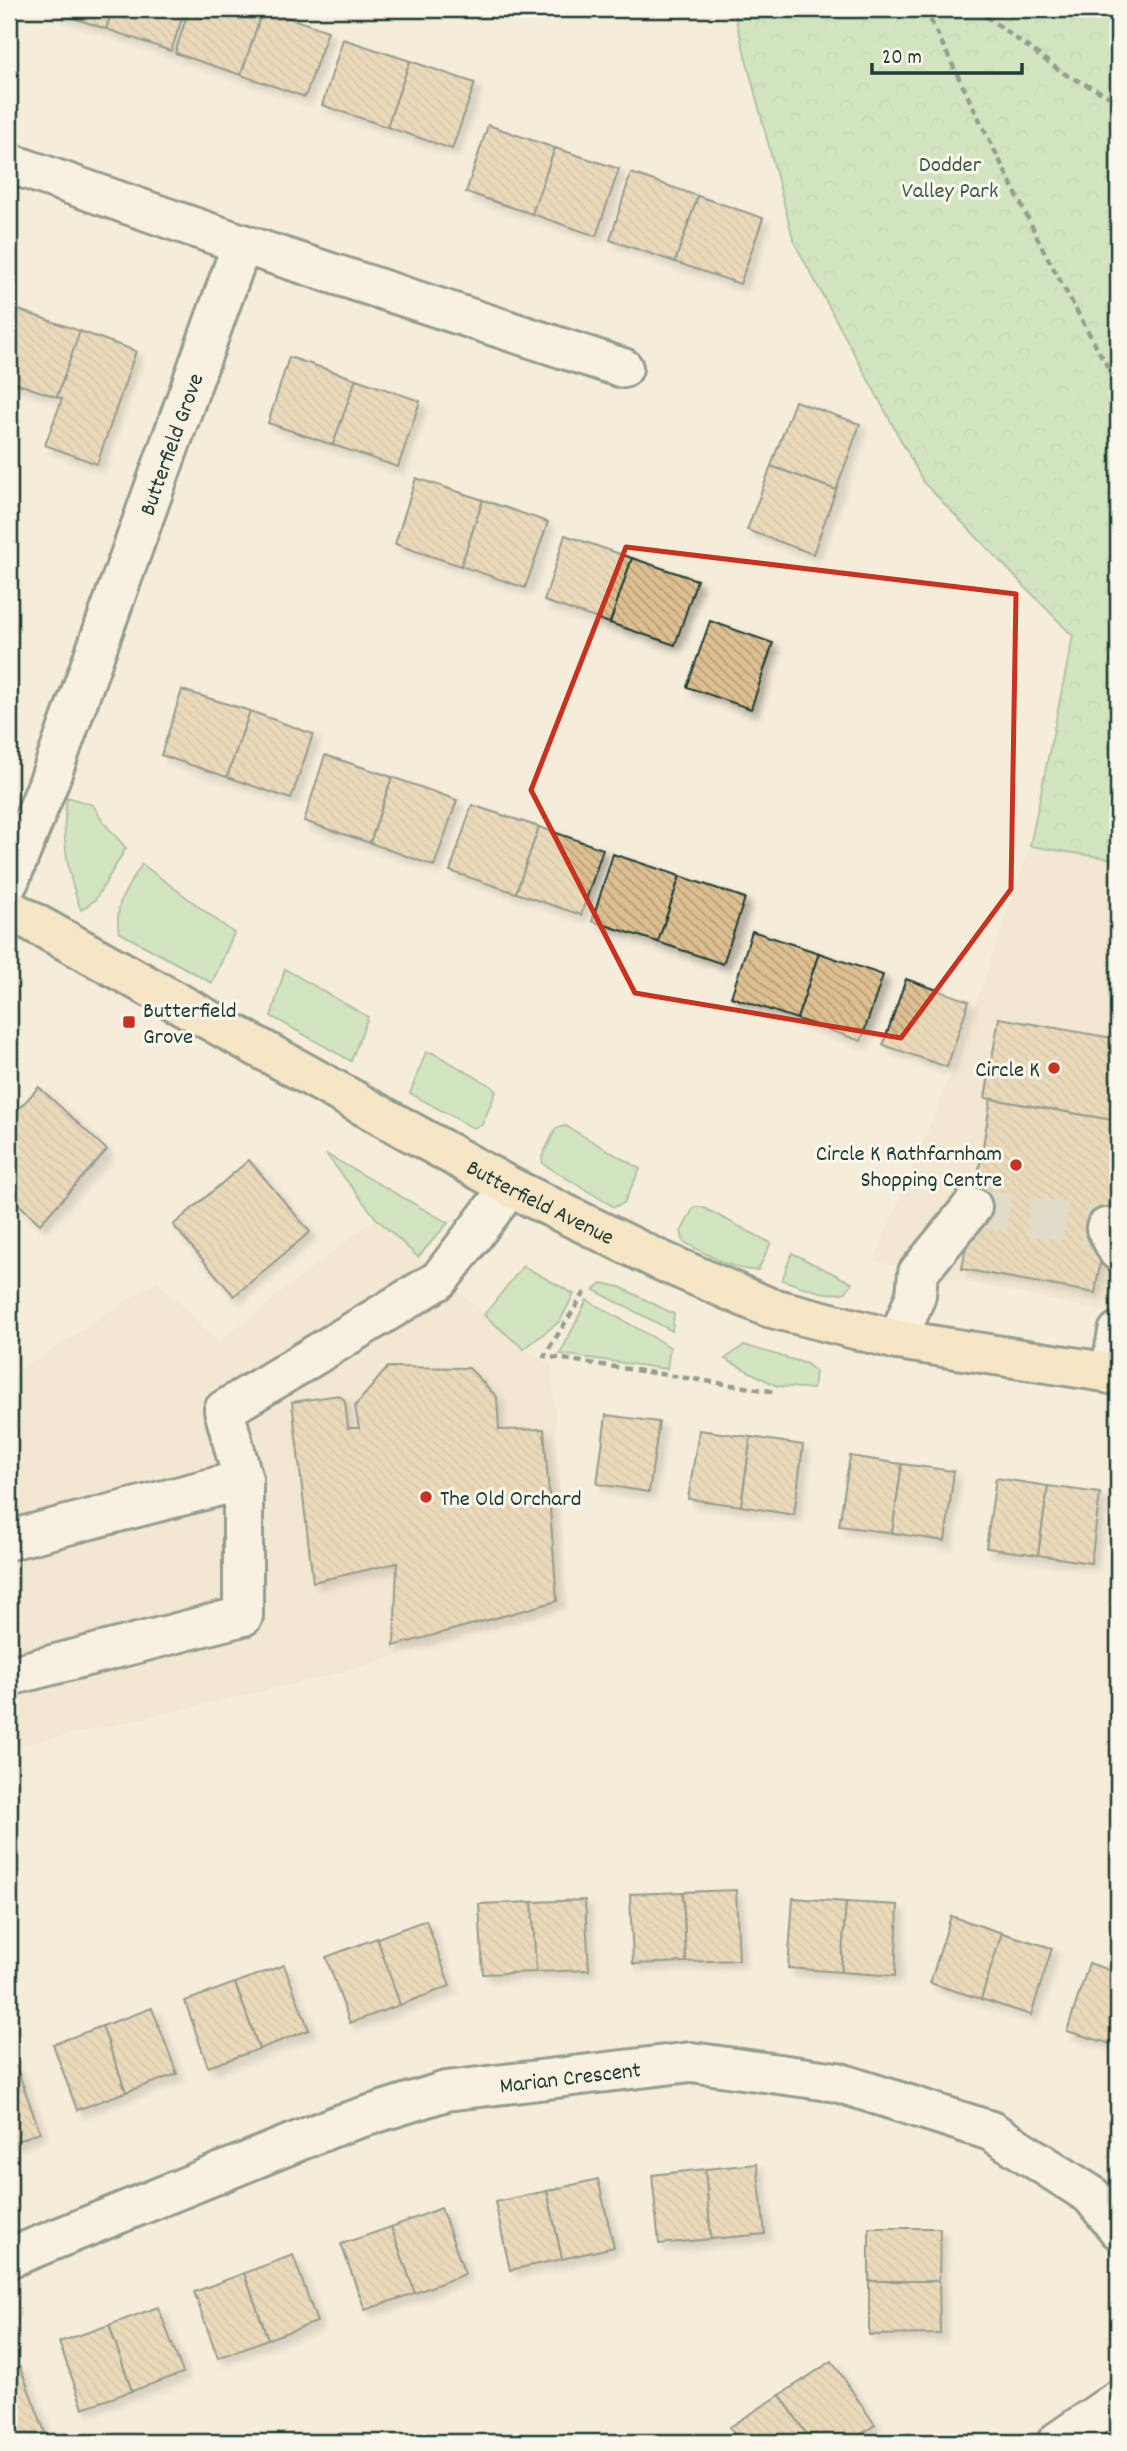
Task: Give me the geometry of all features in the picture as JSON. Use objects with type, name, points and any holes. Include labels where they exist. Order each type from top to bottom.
[{"type":"main road","name":"Butterfield Avenue","points":[[9,909],[510,1187],[657,1259],[768,1307],[898,1340],[1114,1374]]},
{"type":"street","points":[[9,163],[242,244],[624,368]]},
{"type":"street","name":"Butterfield Grove","points":[[9,881],[48,783],[242,244]]},
{"type":"street","points":[[9,1676],[243,1616],[243,1480],[224,1410],[439,1280],[510,1187]]},
{"type":"street","points":[[898,1340],[916,1295],[918,1273],[972,1207]]},
{"type":"street","points":[[1114,1374],[1118,1332]]},
{"type":"street","points":[[9,1540],[243,1480]]},
{"type":"street","name":"Marian Crescent","points":[[9,2258],[338,2125],[446,2091],[691,2062],[837,2082],[990,2130],[1091,2195],[1118,2229]]},
{"type":"street","points":[[1057,2442],[1118,2400]]},
{"type":"path","points":[[925,9],[1045,253],[1118,386]]},
{"type":"path","points":[[976,9],[1063,73],[1118,101]]},
{"type":"path","points":[[585,1292],[544,1356],[777,1392]]},
{"type":"highlighted area","points":[[626,547],[1016,594],[1011,889],[901,1038],[635,993],[531,790]]},
{"type":"shaded area","name":"Circle K Rathfarnham Shopping Centre","points":[[1030,846],[1118,860],[1118,1315],[874,1261],[953,1069]]},
{"type":"shaded area","points":[[376,1218],[524,1349],[552,1366],[567,1608],[316,1679],[9,1748],[9,1378],[157,1281],[218,1342]]},
{"type":"green space","name":"Dodder Valley Park","points":[[733,9],[1118,9],[1118,860],[1030,846],[1073,636],[924,483],[794,242]]},
{"type":"green space","points":[[67,797],[93,805],[126,848],[95,900],[81,910],[66,854]]},
{"type":"green space","points":[[142,864],[234,933],[212,983],[119,932],[120,903]]},
{"type":"green space","points":[[285,969],[368,1017],[351,1061],[271,1016]]},
{"type":"green space","points":[[426,1052],[433,1053],[491,1086],[496,1092],[482,1125],[473,1128],[410,1093]]},
{"type":"green space","points":[[566,1126],[640,1169],[624,1203],[614,1207],[543,1164],[542,1157],[556,1128]]},
{"type":"green space","points":[[326,1154],[448,1223],[418,1257],[376,1218]]},
{"type":"green space","points":[[694,1207],[702,1207],[771,1243],[758,1270],[730,1265],[684,1242],[681,1232]]},
{"type":"green space","points":[[792,1253],[852,1283],[846,1292],[830,1294],[782,1280]]},
{"type":"green space","points":[[523,1266],[574,1294],[560,1321],[524,1349],[484,1315]]},
{"type":"green space","points":[[602,1283],[620,1287],[674,1314],[672,1331],[594,1290]]},
{"type":"green space","points":[[587,1300],[670,1347],[667,1369],[560,1354]]},
{"type":"green space","points":[[744,1345],[807,1364],[815,1371],[813,1389],[777,1386],[725,1359]]},
{"type":"building","points":[[47,9],[113,9],[106,29]]},
{"type":"building","points":[[113,9],[185,9],[171,51],[106,29]]},
{"type":"building","points":[[189,9],[263,9],[241,75],[175,53]]},
{"type":"building","points":[[263,9],[328,31],[305,97],[241,75]]},
{"type":"building","points":[[343,39],[410,61],[387,127],[322,105]]},
{"type":"building","points":[[410,61],[475,83],[452,149],[387,127]]},
{"type":"building","points":[[488,125],[555,148],[532,214],[466,192]]},
{"type":"building","points":[[555,148],[619,169],[596,236],[532,214]]},
{"type":"building","points":[[631,173],[698,196],[675,262],[610,240]]},
{"type":"building","points":[[698,196],[763,218],[740,284],[675,262]]},
{"type":"building","points":[[16,309],[80,331],[57,397],[9,381],[9,329]]},
{"type":"building","points":[[80,331],[136,351],[97,464],[45,445],[62,399],[57,397]]},
{"type":"building","points":[[289,357],[356,379],[333,445],[268,423]]},
{"type":"building","points":[[356,379],[420,401],[398,467],[333,445]]},
{"type":"building","points":[[795,401],[860,424],[836,490],[771,466]]},
{"type":"building","points":[[771,466],[836,490],[813,554],[747,530]]},
{"type":"building","points":[[416,478],[483,500],[461,566],[395,544]]},
{"type":"building","points":[[483,500],[548,522],[525,588],[461,566]]},
{"type":"building","points":[[565,535],[632,558],[610,623],[544,601]]},
{"type":"building","points":[[632,558],[697,580],[675,645],[610,623]]},
{"type":"building","points":[[710,621],[773,643],[751,709],[687,687]]},
{"type":"building","points":[[182,690],[250,711],[227,777],[161,755]]},
{"type":"building","points":[[250,711],[313,734],[291,799],[227,777]]},
{"type":"building","points":[[325,755],[392,777],[370,843],[304,821]]},
{"type":"building","points":[[392,777],[457,800],[434,866],[370,843]]},
{"type":"building","points":[[472,805],[539,827],[516,893],[450,871]]},
{"type":"building","points":[[539,827],[603,849],[581,915],[516,893]]},
{"type":"building","points":[[613,854],[680,876],[658,942],[592,921]]},
{"type":"building","points":[[680,876],[745,898],[723,964],[658,942]]},
{"type":"building","points":[[752,931],[819,953],[797,1019],[731,997]]},
{"type":"building","points":[[819,953],[883,975],[861,1041],[797,1019]]},
{"type":"building","points":[[906,979],[969,1001],[947,1067],[883,1045]]},
{"type":"building","name":"Circle K","points":[[999,1018],[1118,1039],[1118,1121],[985,1098]]},
{"type":"building","points":[[39,1087],[107,1150],[40,1224],[9,1195],[9,1119]]},
{"type":"building","points":[[991,1099],[1118,1121],[1118,1159],[1095,1293],[962,1269]]},
{"type":"building","points":[[249,1160],[310,1232],[234,1296],[173,1225]]},
{"type":"building","name":"The Old Orchard","points":[[388,1367],[469,1368],[497,1397],[499,1430],[544,1429],[557,1601],[394,1646],[397,1563],[313,1582],[292,1402],[339,1395],[345,1401],[348,1428],[359,1428],[355,1406]]},
{"type":"building","points":[[606,1415],[659,1422],[649,1492],[597,1484]]},
{"type":"building","points":[[699,1430],[751,1437],[741,1506],[688,1499]]},
{"type":"building","points":[[751,1437],[803,1445],[794,1515],[741,1506]]},
{"type":"building","points":[[850,1456],[902,1464],[892,1533],[839,1526]]},
{"type":"building","points":[[902,1464],[954,1471],[945,1541],[892,1533]]},
{"type":"building","points":[[996,1478],[1048,1486],[1038,1555],[986,1548]]},
{"type":"building","points":[[1048,1486],[1100,1493],[1091,1563],[1038,1555]]},
{"type":"building","points":[[736,1890],[739,1960],[686,1962],[683,1892]]},
{"type":"building","points":[[683,1892],[686,1962],[633,1964],[630,1894]]},
{"type":"building","points":[[793,1898],[846,1902],[841,1972],[788,1968]]},
{"type":"building","points":[[585,1900],[589,1970],[536,1972],[532,1902]]},
{"type":"building","points":[[532,1902],[536,1972],[483,1974],[479,1904]]},
{"type":"building","points":[[846,1902],[898,1905],[895,1976],[841,1972]]},
{"type":"building","points":[[951,1916],[1002,1933],[981,1999],[930,1983]]},
{"type":"building","points":[[426,1920],[450,1986],[400,2005],[377,1938]]},
{"type":"building","points":[[1002,1933],[1052,1948],[1031,2015],[981,1999]]},
{"type":"building","points":[[377,1938],[400,2005],[350,2023],[326,1957]]},
{"type":"building","points":[[1089,1963],[1118,1973],[1118,2046],[1067,2031]]},
{"type":"building","points":[[284,1965],[309,2030],[259,2049],[235,1983]]},
{"type":"building","points":[[235,1983],[259,2049],[208,2067],[185,2001]]},
{"type":"building","points":[[152,2008],[177,2074],[126,2092],[102,2026]]},
{"type":"building","points":[[102,2026],[126,2092],[77,2110],[53,2044]]},
{"type":"building","points":[[16,2066],[40,2132],[9,2144],[9,2069]]},
{"type":"building","points":[[757,2164],[765,2234],[711,2239],[705,2169]]},
{"type":"building","points":[[705,2169],[711,2239],[659,2244],[652,2175]]},
{"type":"building","points":[[598,2179],[614,2247],[562,2259],[547,2191]]},
{"type":"building","points":[[547,2191],[562,2259],[510,2270],[495,2202]]},
{"type":"building","points":[[441,2208],[465,2274],[415,2293],[391,2227]]},
{"type":"building","points":[[391,2227],[415,2293],[365,2310],[341,2244]]},
{"type":"building","points":[[869,2228],[940,2228],[939,2281],[869,2281]]},
{"type":"building","points":[[293,2255],[317,2322],[268,2339],[244,2273]]},
{"type":"building","points":[[244,2273],[268,2339],[218,2358],[194,2292]]},
{"type":"building","points":[[869,2281],[939,2281],[940,2334],[869,2335]]},
{"type":"building","points":[[158,2307],[183,2373],[132,2391],[109,2325]]},
{"type":"building","points":[[109,2325],[132,2391],[83,2408],[59,2342]]},
{"type":"building","points":[[832,2361],[875,2425],[849,2442],[812,2442],[780,2395]]},
{"type":"building","points":[[20,2367],[45,2432],[17,2442],[9,2442],[9,2371]]},
{"type":"building","points":[[780,2395],[812,2442],[739,2442],[730,2427]]},
{"type":"tunnel","points":[[972,1207],[1106,1228]]},
{"type":"place","name":"Butterfield Grove","points":[[129,1022]]},
{"type":"place","name":"Circle K","points":[[1054,1068]]},
{"type":"place","name":"Circle K Rathfarnham Shopping Centre","points":[[1016,1165]]},
{"type":"place","name":"The Old Orchard","points":[[426,1497]]}]
